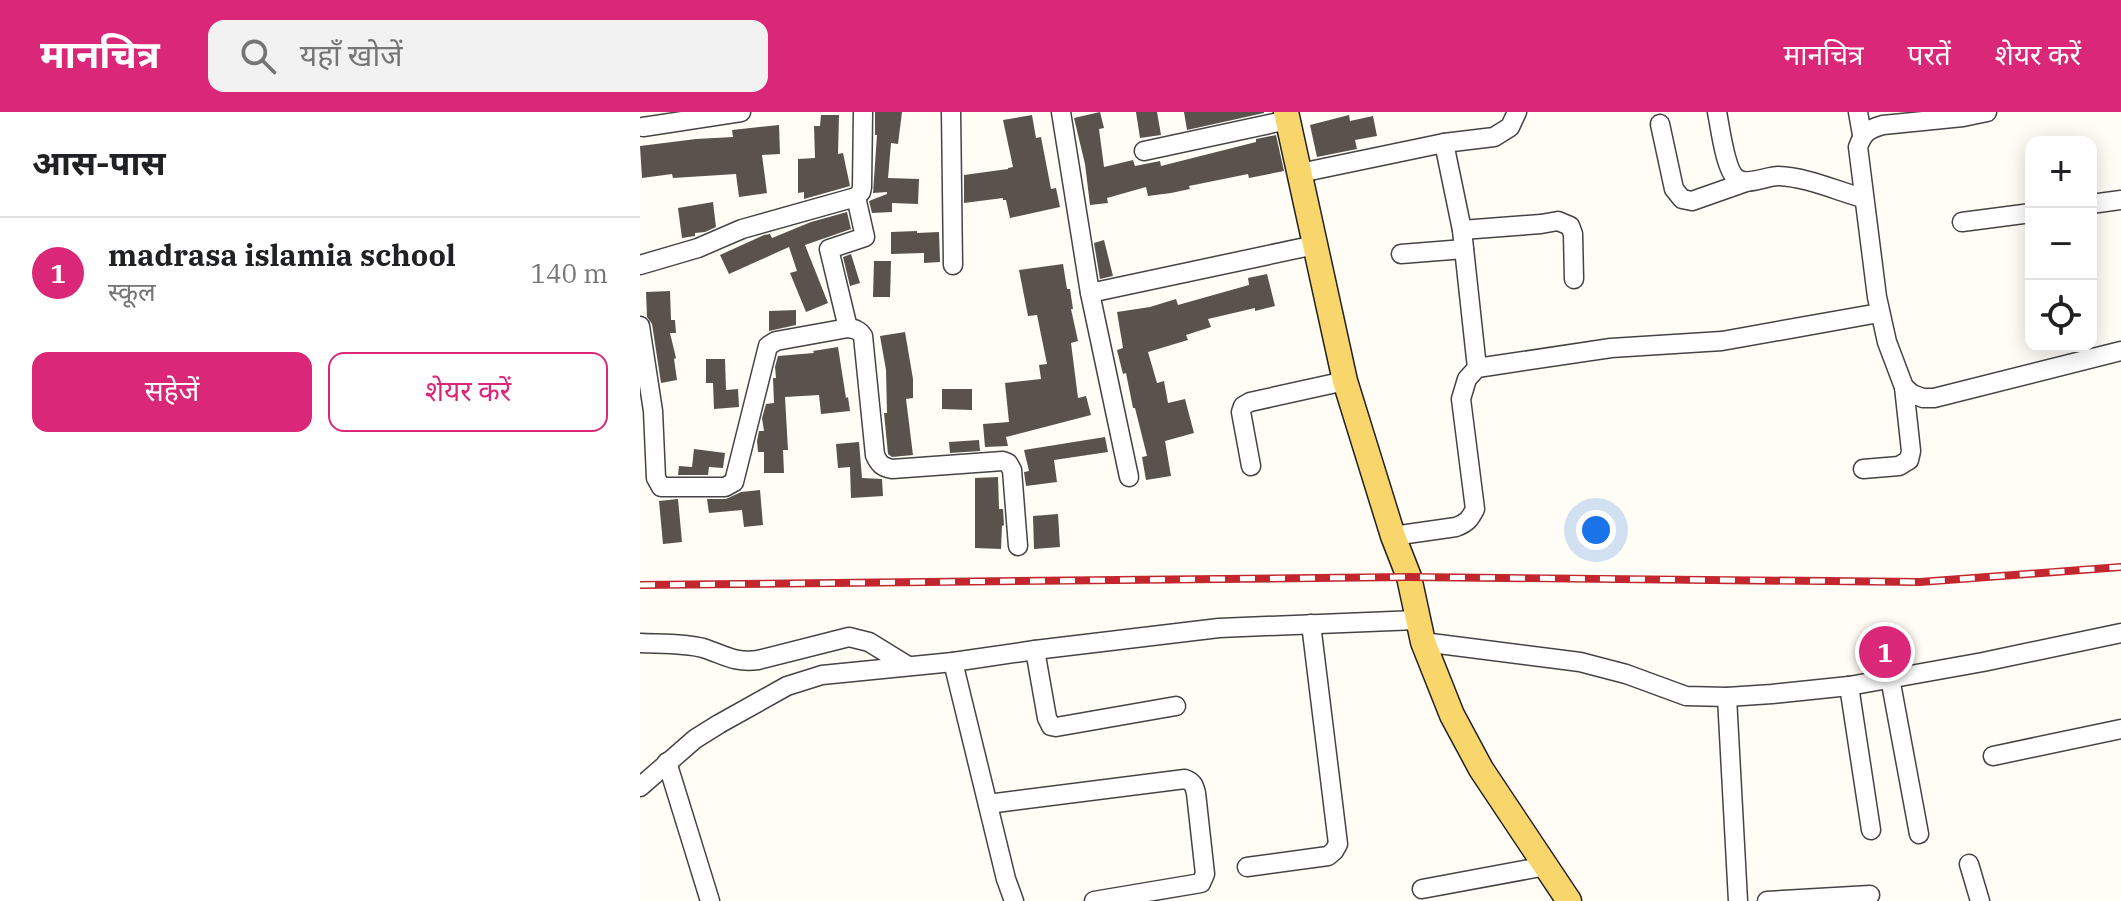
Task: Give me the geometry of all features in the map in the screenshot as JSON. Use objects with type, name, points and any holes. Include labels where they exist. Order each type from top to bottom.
[{"type":"main road","points":[[1287,116],[1345,381],[1393,536],[1409,577],[1420,631],[1452,715],[1481,769],[1569,901]]},
{"type":"street","points":[[643,127],[741,112]]},
{"type":"street","points":[[640,265],[698,248],[742,229],[856,197],[862,187],[863,112]]},
{"type":"street","points":[[951,112],[953,265]]},
{"type":"street","points":[[1061,112],[1090,293],[1129,477]]},
{"type":"street","points":[[1300,173],[1444,143],[1494,137],[1510,127],[1517,112]]},
{"type":"street","points":[[1717,112],[1730,168],[1736,178],[1746,182]]},
{"type":"street","points":[[1858,112],[1862,135],[1858,147],[1863,198],[1879,313],[1904,387],[1911,451],[1909,460],[1899,466],[1863,469]]},
{"type":"street","points":[[1862,135],[1870,128],[1912,117],[1963,117],[1987,112]]},
{"type":"street","points":[[1144,151],[1287,116]]},
{"type":"street","points":[[1660,124],[1674,189],[1682,199],[1692,201],[1746,182],[1778,176],[1863,198]]},
{"type":"street","points":[[1444,143],[1463,239],[1477,368]]},
{"type":"street","points":[[848,328],[829,249],[865,237],[856,197]]},
{"type":"street","points":[[2097,203],[2121,200]]},
{"type":"street","points":[[1962,222],[2025,214]]},
{"type":"street","points":[[1401,254],[1558,221],[1570,226],[1573,234],[1574,279]]},
{"type":"street","points":[[1090,293],[1315,245]]},
{"type":"street","points":[[1393,536],[1456,527],[1465,524],[1475,509],[1461,399],[1467,379],[1477,368],[1611,348],[1722,341],[1879,313]]},
{"type":"street","points":[[640,326],[653,411],[656,478],[661,487],[725,487],[734,482],[765,352],[771,342],[848,328],[860,331],[863,336],[878,463],[892,469],[1008,463],[1012,470],[1018,546]]},
{"type":"street","points":[[1904,387],[1912,394],[1934,398],[2121,351]]},
{"type":"street","points":[[1251,466],[1241,412],[1243,406],[1345,381]]},
{"type":"street","points":[[1247,867],[1328,856],[1338,844],[1311,624]]},
{"type":"street","points":[[640,787],[695,739],[804,679],[1219,628],[1311,624],[1420,631],[1580,662],[1626,674],[1686,696],[1727,697],[1849,686],[2121,633]]},
{"type":"street","points":[[640,643],[692,646],[737,661],[747,661],[849,637],[869,642],[908,666]]},
{"type":"street","points":[[1035,650],[1051,726],[1176,706]]},
{"type":"street","points":[[953,662],[1014,901]]},
{"type":"street","points":[[1890,678],[1919,834]]},
{"type":"street","points":[[1849,686],[1871,830]]},
{"type":"street","points":[[1727,697],[1738,901]]},
{"type":"street","points":[[1993,756],[2121,729]]},
{"type":"street","points":[[667,762],[710,901]]},
{"type":"street","points":[[988,804],[1185,779],[1191,781],[1196,793],[1205,874],[1201,883],[1094,901]]},
{"type":"street","points":[[1969,864],[1980,901]]},
{"type":"street","points":[[1422,889],[1546,866]]},
{"type":"street","points":[[1767,901],[1870,895]]},
{"type":"building","points":[[875,112],[902,112],[898,144],[891,143],[888,178],[919,179],[918,204],[892,203],[892,212],[872,213],[869,201],[887,194],[873,193],[877,135]]},
{"type":"building","points":[[1100,112],[1104,128],[1099,129],[1104,167],[1133,160],[1135,166],[1160,161],[1161,166],[1276,135],[1284,171],[1249,178],[1248,174],[1148,196],[1146,187],[1107,198],[1108,203],[1090,205],[1085,164],[1074,118]]},
{"type":"building","points":[[1136,112],[1157,112],[1161,135],[1140,138]]},
{"type":"building","points":[[1184,112],[1264,112],[1264,113],[1187,130]]},
{"type":"building","points":[[821,115],[839,115],[838,154],[843,153],[850,186],[804,199],[804,192],[798,193],[798,159],[815,158],[814,126],[820,126]]},
{"type":"building","points":[[1032,115],[1036,138],[1041,137],[1051,189],[1056,188],[1060,207],[1010,218],[1003,198],[964,203],[964,175],[1013,167],[1003,120]]},
{"type":"building","points":[[1349,115],[1350,121],[1373,116],[1377,136],[1355,140],[1357,149],[1317,157],[1310,125]]},
{"type":"building","points":[[779,125],[780,154],[762,155],[767,193],[739,197],[736,174],[673,178],[672,174],[642,178],[640,146],[733,137],[732,130]]},
{"type":"building","points":[[713,202],[716,227],[682,238],[678,208]]},
{"type":"building","points":[[847,212],[851,229],[805,245],[828,303],[806,312],[790,273],[797,271],[789,247],[729,274],[720,255],[764,235],[770,234],[772,238]]},
{"type":"building","points":[[891,232],[939,232],[940,262],[924,263],[924,253],[891,254]]},
{"type":"building","points":[[1104,240],[1113,276],[1100,279],[1094,243]]},
{"type":"building","points":[[851,254],[860,283],[850,286],[843,257]]},
{"type":"building","points":[[874,261],[891,261],[890,297],[873,297]]},
{"type":"building","points":[[1063,264],[1078,341],[1071,343],[1078,398],[1086,396],[1091,415],[1006,437],[1008,446],[985,447],[983,424],[1009,422],[1005,383],[1041,379],[1039,365],[1047,364],[1037,315],[1028,316],[1019,270]]},
{"type":"building","points":[[1267,274],[1275,306],[1208,319],[1211,327],[1186,335],[1188,340],[1148,352],[1157,383],[1164,381],[1168,403],[1185,399],[1194,433],[1165,441],[1171,476],[1146,480],[1142,457],[1147,456],[1117,350],[1123,348],[1117,312],[1176,299],[1178,305],[1249,285],[1248,278]]},
{"type":"building","points":[[670,291],[671,320],[675,320],[676,333],[670,333],[677,380],[661,383],[652,324],[647,317],[646,292]]},
{"type":"building","points":[[796,310],[796,325],[769,331],[769,311]]},
{"type":"building","points":[[905,332],[913,379],[913,398],[906,399],[913,455],[892,457],[888,454],[884,413],[887,413],[886,370],[880,336]]},
{"type":"building","points":[[838,347],[850,411],[821,414],[819,395],[785,397],[788,450],[783,450],[784,473],[764,473],[764,452],[758,452],[757,441],[759,431],[764,431],[762,418],[766,404],[774,403],[773,378],[776,378],[778,356]]},
{"type":"building","points":[[706,359],[725,359],[726,390],[738,389],[739,407],[714,409],[713,383],[706,383]]},
{"type":"building","points":[[942,389],[972,389],[972,410],[942,409]]},
{"type":"building","points":[[1105,437],[1108,452],[1054,460],[1057,482],[1026,486],[1024,472],[1029,471],[1024,450]]},
{"type":"building","points":[[979,440],[980,451],[950,453],[949,442]]},
{"type":"building","points":[[859,442],[862,478],[882,479],[883,496],[851,498],[850,467],[838,468],[836,444]]},
{"type":"building","points":[[694,449],[725,453],[723,468],[709,467],[708,475],[678,475],[679,466],[692,467]]},
{"type":"building","points":[[998,477],[999,509],[1003,509],[1004,525],[1001,549],[975,548],[975,478]]},
{"type":"building","points":[[760,490],[763,525],[744,527],[742,510],[709,513],[707,499],[726,499],[741,492]]},
{"type":"building","points":[[678,499],[682,542],[663,544],[659,501]]},
{"type":"building","points":[[1058,514],[1060,547],[1034,549],[1033,516]]},
{"type":"railway","points":[[640,585],[1409,577],[1920,582],[2121,567]]},
{"type":"place","name":"madrasa islamia school","points":[[1885,652]]}]
